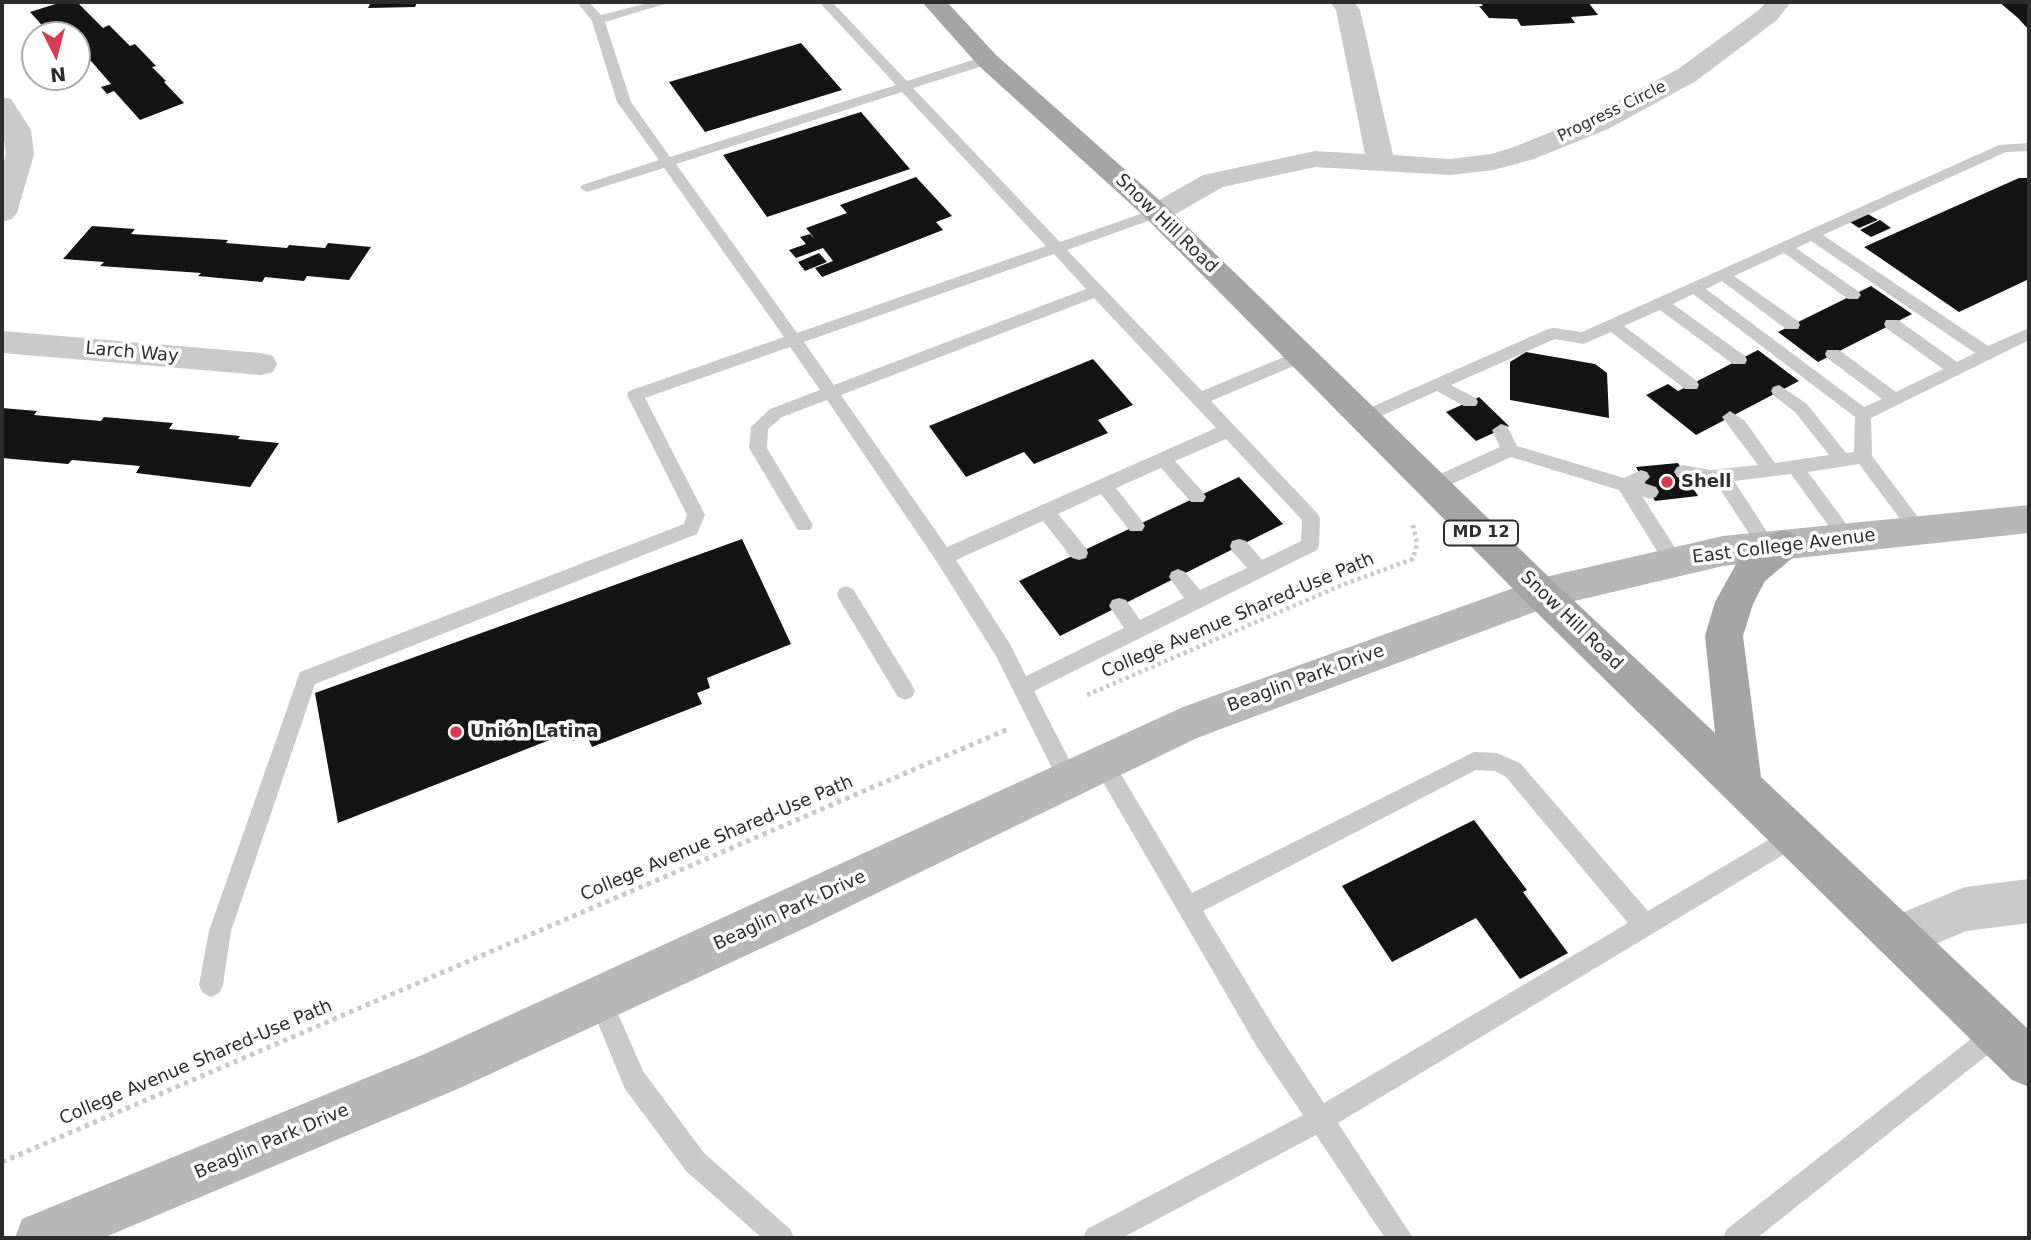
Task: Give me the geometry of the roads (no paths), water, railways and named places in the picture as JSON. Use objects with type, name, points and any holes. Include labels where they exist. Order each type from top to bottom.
[{"type":"main road","name":"Snow Hill Road","points":[[934,2],[987,60],[1157,213],[1541,593],[2029,1063]]},
{"type":"main road","name":"East College Avenue","points":[[1541,593],[1723,551],[2029,519]]},
{"type":"main road","points":[[1741,785],[1724,636],[1734,602],[1752,570],[1775,546]]},
{"type":"main road","name":"Beaglin Park Drive","points":[[41,1238],[443,1071],[1184,725],[1541,593]]},
{"type":"street","points":[[1342,2],[1348,10],[1380,160]]},
{"type":"street","name":"Progress Circle","points":[[1157,213],[1213,181],[1315,159],[1380,160],[1461,166],[1494,162],[1524,153],[1598,123],[1687,75],[1768,15],[1779,2]]},
{"type":"street","points":[[2,105],[17,131],[20,153],[2,213]]},
{"type":"street","name":"Larch Way","points":[[2,342],[261,364]]},
{"type":"street","points":[[1899,936],[1965,909],[2029,901]]},
{"type":"lane","points":[[583,2],[598,20],[624,103],[794,340],[944,557],[1003,650],[1036,716],[1086,771],[1188,907],[1266,1038],[1400,1238]]},
{"type":"lane","points":[[598,20],[665,2]]},
{"type":"lane","points":[[825,2],[1059,247],[1311,518],[1310,545],[1022,687]]},
{"type":"lane","points":[[587,188],[987,60]]},
{"type":"lane","points":[[1364,417],[1453,397],[1554,333],[1583,338],[2004,148],[2029,147]]},
{"type":"lane","points":[[211,985],[220,931],[307,678],[691,528],[696,514],[635,396],[1157,213]]},
{"type":"lane","points":[[1813,235],[1986,353]]},
{"type":"lane","points":[[1785,247],[1853,295]]},
{"type":"lane","points":[[1723,275],[1792,325]]},
{"type":"lane","points":[[1695,288],[1863,415]]},
{"type":"lane","points":[[804,526],[758,448],[760,427],[776,413],[1099,290]]},
{"type":"lane","points":[[1661,303],[1738,360]]},
{"type":"lane","points":[[1892,324],[1955,369]]},
{"type":"lane","points":[[1613,325],[1690,385]]},
{"type":"lane","points":[[1863,415],[2029,332]]},
{"type":"lane","points":[[1833,354],[1894,399]]},
{"type":"lane","points":[[1200,399],[1302,356]]},
{"type":"lane","points":[[1779,391],[1801,408],[1842,460]]},
{"type":"lane","points":[[1863,415],[1863,457],[1918,530]]},
{"type":"lane","points":[[1730,417],[1739,425],[1770,469]]},
{"type":"lane","points":[[944,557],[1229,430]]},
{"type":"lane","points":[[1494,433],[1510,450],[1639,485],[1674,562]]},
{"type":"lane","points":[[1433,485],[1510,450]]},
{"type":"lane","points":[[1688,480],[1863,457]]},
{"type":"lane","points":[[1163,459],[1197,497]]},
{"type":"lane","points":[[1795,467],[1847,538]]},
{"type":"lane","points":[[1716,476],[1775,546]]},
{"type":"lane","points":[[1104,485],[1136,526]]},
{"type":"lane","points":[[1046,511],[1079,553]]},
{"type":"lane","points":[[1239,546],[1260,570]]},
{"type":"lane","points":[[1178,577],[1198,601]]},
{"type":"lane","points":[[846,594],[905,691]]},
{"type":"lane","points":[[1118,606],[1137,631]]},
{"type":"lane","points":[[1188,907],[1474,761],[1497,762],[1513,770],[1645,925]]},
{"type":"lane","points":[[1097,1238],[1320,1119],[1794,836]]},
{"type":"lane","points":[[600,999],[634,1080],[695,1162],[781,1238]]},
{"type":"lane","points":[[1736,1238],[1997,1033]]},
{"type":"place","name":"Shell","points":[[1667,482]]},
{"type":"place","name":"Unión Latina","points":[[456,732]]}]
